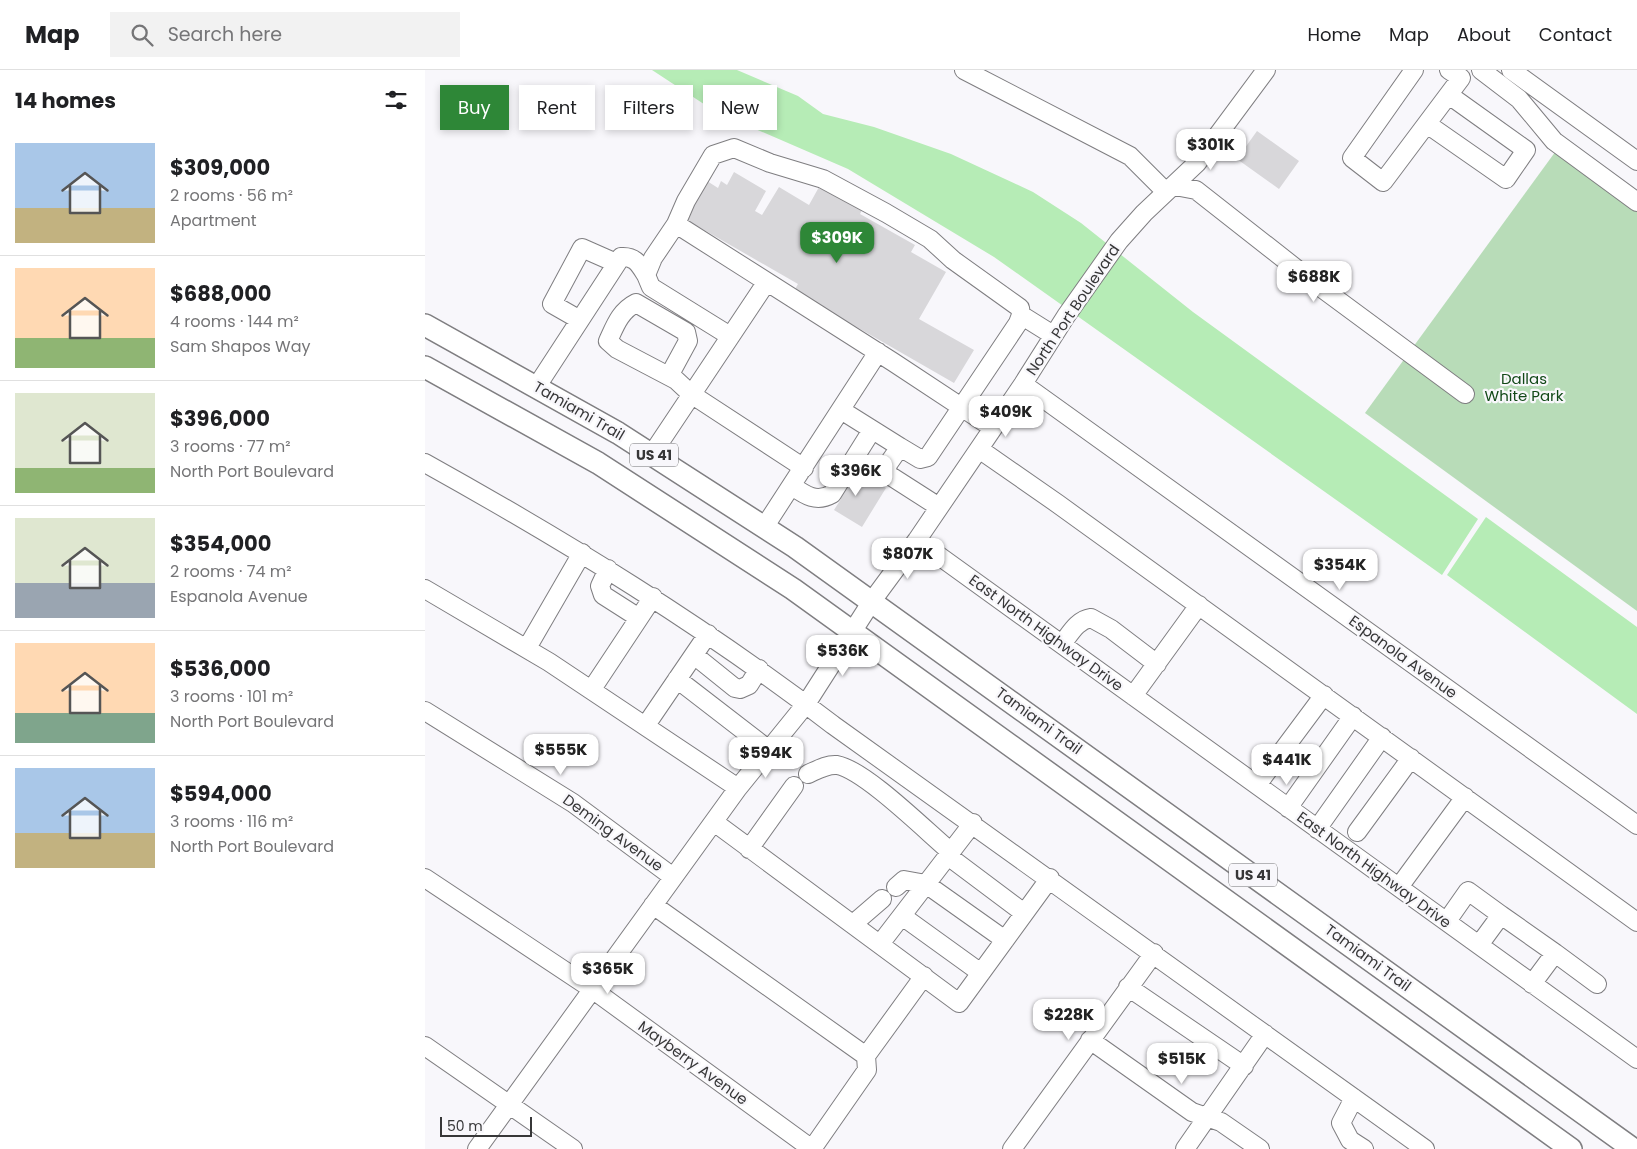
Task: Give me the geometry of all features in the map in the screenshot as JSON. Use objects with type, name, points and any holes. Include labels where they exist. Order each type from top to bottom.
[{"type":"main road","name":"Tamiami Trail","points":[[425,325],[537,386],[651,454],[765,526],[1633,1149]]},
{"type":"main road","name":"US 41","points":[[425,367],[598,463],[729,546],[853,632],[1571,1149]]},
{"type":"street","points":[[964,70],[1130,156],[1170,189],[1196,190],[1312,282],[1465,394]]},
{"type":"street","name":"North Port Boulevard","points":[[477,1149],[738,788],[806,704],[872,601],[917,540],[1023,384],[1065,316],[1119,241],[1197,163],[1265,70]]},
{"type":"street","points":[[1414,70],[1352,158],[1383,182],[1461,78],[1449,70]]},
{"type":"street","points":[[1481,70],[1519,99],[1555,141],[1637,202]]},
{"type":"street","points":[[1511,70],[1637,161]]},
{"type":"street","points":[[1427,124],[1507,180],[1526,150],[1449,95]]},
{"type":"street","points":[[669,376],[688,341],[686,332],[636,303],[634,295],[647,275],[653,258],[676,224],[713,155],[734,148],[770,163],[823,179],[930,239],[953,260],[1020,308],[1021,315],[928,457],[920,459],[841,410]]},
{"type":"street","points":[[676,224],[878,352],[993,428]]},
{"type":"street","points":[[580,320],[552,304],[582,248],[617,264]]},
{"type":"street","points":[[537,386],[621,257],[629,256],[636,260],[647,275],[651,287],[730,336]]},
{"type":"street","points":[[651,454],[766,282]]},
{"type":"street","points":[[636,303],[628,307],[617,320],[608,341],[617,349],[669,376],[691,394],[804,468]]},
{"type":"street","points":[[1021,315],[1053,335]]},
{"type":"street","points":[[765,526],[878,352]]},
{"type":"street","name":"Espanola Avenue","points":[[1023,384],[1637,826]]},
{"type":"street","points":[[792,486],[812,498],[823,498],[832,494],[872,430]]},
{"type":"street","points":[[900,447],[886,467],[889,475],[939,507]]},
{"type":"street","points":[[979,449],[1199,605],[1637,922]]},
{"type":"street","points":[[425,463],[582,553],[708,634],[1425,1149]]},
{"type":"street","name":"East North Highway Drive","points":[[917,540],[1637,1059]]},
{"type":"street","points":[[527,648],[582,553]]},
{"type":"street","points":[[608,569],[600,586],[603,596],[639,618]]},
{"type":"street","points":[[425,589],[527,648],[592,689],[738,788]]},
{"type":"street","points":[[592,689],[653,597]]},
{"type":"street","points":[[1133,696],[1199,605]]},
{"type":"street","points":[[1061,644],[1078,624],[1084,619],[1091,618],[1111,629],[1157,664]]},
{"type":"street","points":[[646,725],[708,634]]},
{"type":"street","points":[[694,655],[735,688],[740,689],[749,685],[759,669]]},
{"type":"street","points":[[677,680],[769,750]]},
{"type":"street","points":[[1257,785],[1324,695]]},
{"type":"street","name":"Deming Avenue","points":[[425,711],[573,803],[673,877]]},
{"type":"street","points":[[1288,808],[1353,716]]},
{"type":"street","points":[[1317,828],[1382,738]]},
{"type":"street","points":[[1357,832],[1411,758]]},
{"type":"street","points":[[808,774],[828,765],[837,765],[850,769],[882,792],[949,854],[1025,913]]},
{"type":"street","points":[[749,849],[794,786]]},
{"type":"street","points":[[1399,887],[1465,797]]},
{"type":"street","points":[[714,822],[959,1003],[1050,878]]},
{"type":"street","points":[[881,944],[973,823]]},
{"type":"street","name":"Mayberry Avenue","points":[[425,878],[592,990],[812,1149]]},
{"type":"street","points":[[896,887],[904,880],[926,884],[1005,940]]},
{"type":"street","points":[[1447,922],[1468,891],[1597,984]]},
{"type":"street","points":[[853,924],[882,899]]},
{"type":"street","points":[[653,906],[865,1056]]},
{"type":"street","points":[[1479,945],[1501,915]]},
{"type":"street","points":[[902,916],[981,973]]},
{"type":"street","points":[[1012,1149],[1154,953]]},
{"type":"street","points":[[1533,984],[1555,953]]},
{"type":"street","points":[[812,1149],[867,1070],[865,1056],[924,976]]},
{"type":"street","points":[[1128,987],[1244,1066]]},
{"type":"street","points":[[1185,1149],[1265,1034]]},
{"type":"street","points":[[1090,1040],[1192,1112],[1221,1122],[1261,1149]]},
{"type":"street","points":[[425,1046],[573,1149]]},
{"type":"street","points":[[1354,1098],[1341,1123],[1350,1140],[1364,1149]]},
{"type":"green space","name":"Dallas White Park","points":[[1561,144],[1637,197],[1637,611],[1365,413]]},
{"type":"shaded area","points":[[652,70],[737,70],[772,85],[703,85],[703,103],[693,97],[693,85],[675,85]]},
{"type":"shaded area","points":[[777,87],[798,96],[823,114],[874,127],[951,154],[1033,192],[1081,223],[1193,312],[1478,519],[1442,575],[994,257],[848,169],[758,130],[777,130]]},
{"type":"shaded area","points":[[1486,517],[1637,627],[1637,714],[1447,575]]},
{"type":"building","points":[[1257,131],[1299,161],[1279,189],[1237,159]]},
{"type":"building","points":[[734,172],[766,191],[755,211],[762,215],[779,187],[809,205],[819,187],[846,202],[848,199],[863,208],[860,214],[915,245],[911,252],[946,272],[919,319],[974,350],[954,383],[794,291],[798,284],[685,219],[707,181],[718,188],[721,181],[727,185]]},
{"type":"building","points":[[856,473],[860,475],[861,473],[886,488],[862,527],[834,510],[841,499],[823,488],[830,477],[847,488]]}]
